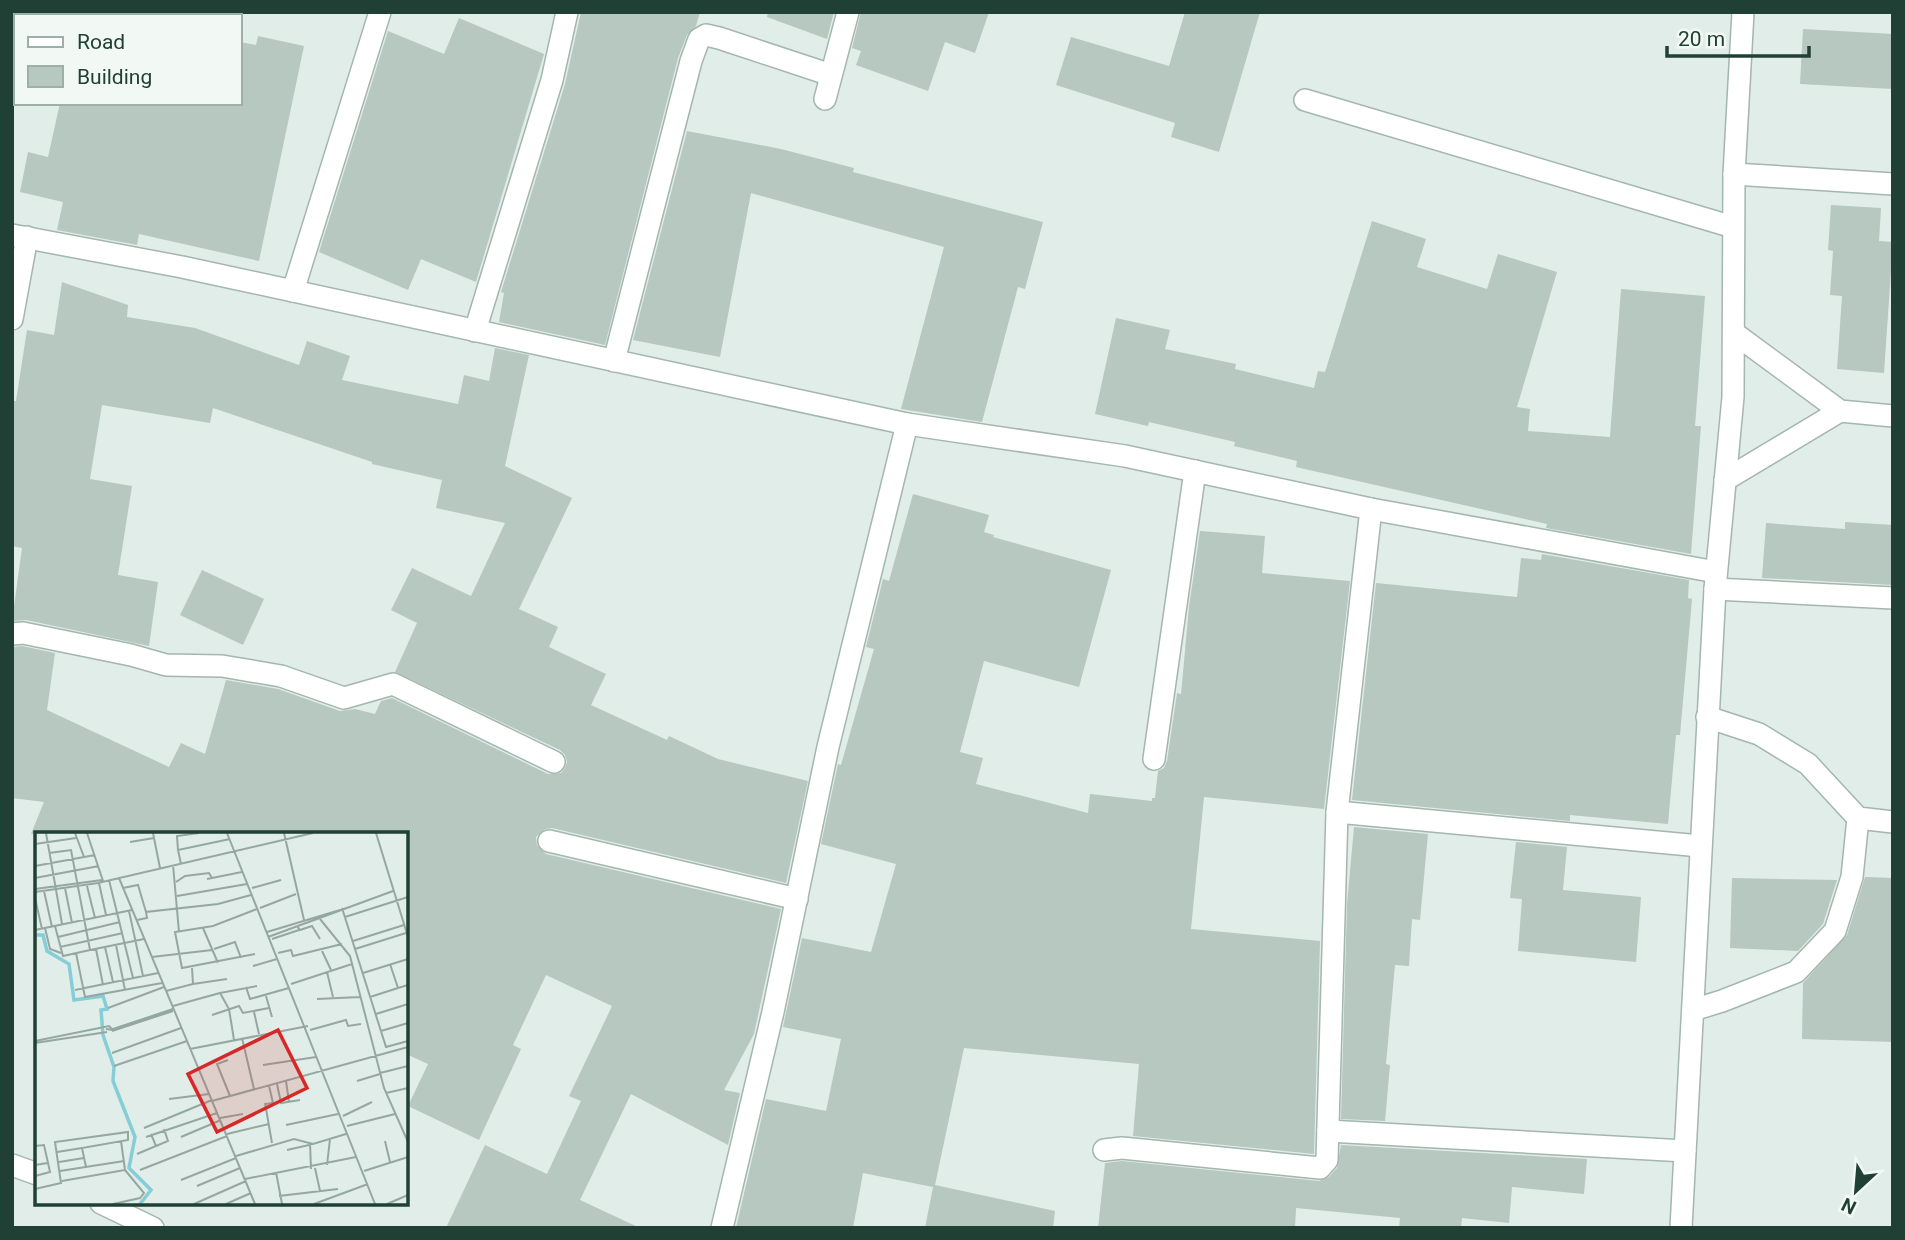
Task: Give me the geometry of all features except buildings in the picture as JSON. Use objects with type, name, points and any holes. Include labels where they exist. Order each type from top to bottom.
[{"type":"street","points":[[293,291],[380,12]]},
{"type":"street","points":[[475,331],[552,80],[567,12]]},
{"type":"street","points":[[825,99],[848,12]]},
{"type":"street","points":[[1681,1228],[1715,580],[1733,397],[1734,174],[1743,12]]},
{"type":"street","points":[[614,361],[691,61],[699,39],[706,35],[719,38],[831,75]]},
{"type":"street","points":[[1305,100],[1733,227]]},
{"type":"street","points":[[1734,174],[1893,184]]},
{"type":"street","points":[[12,319],[20,236],[293,291],[907,424],[1125,456],[1715,580],[1893,598]]},
{"type":"street","points":[[1734,334],[1840,411],[1893,416]]},
{"type":"street","points":[[1725,480],[1840,411]]},
{"type":"street","points":[[722,1228],[773,1012],[828,747],[907,424]]},
{"type":"street","points":[[1154,759],[1195,471]]},
{"type":"street","points":[[1104,1150],[1122,1148],[1321,1168],[1327,1160],[1337,812],[1371,509]]},
{"type":"street","points":[[12,634],[131,655],[166,665],[222,666],[281,676],[344,698],[393,684],[554,761]]},
{"type":"street","points":[[1707,717],[1759,734],[1808,764],[1858,818],[1893,822]]},
{"type":"street","points":[[1337,812],[1700,846]]},
{"type":"street","points":[[1693,1010],[1796,972],[1835,931],[1852,877],[1858,818]]},
{"type":"street","points":[[549,841],[797,899]]},
{"type":"street","points":[[1328,1131],[1685,1151]]},
{"type":"street","points":[[12,1165],[35,1173]]},
{"type":"street","points":[[109,1205],[130,1210],[153,1228]]}]
